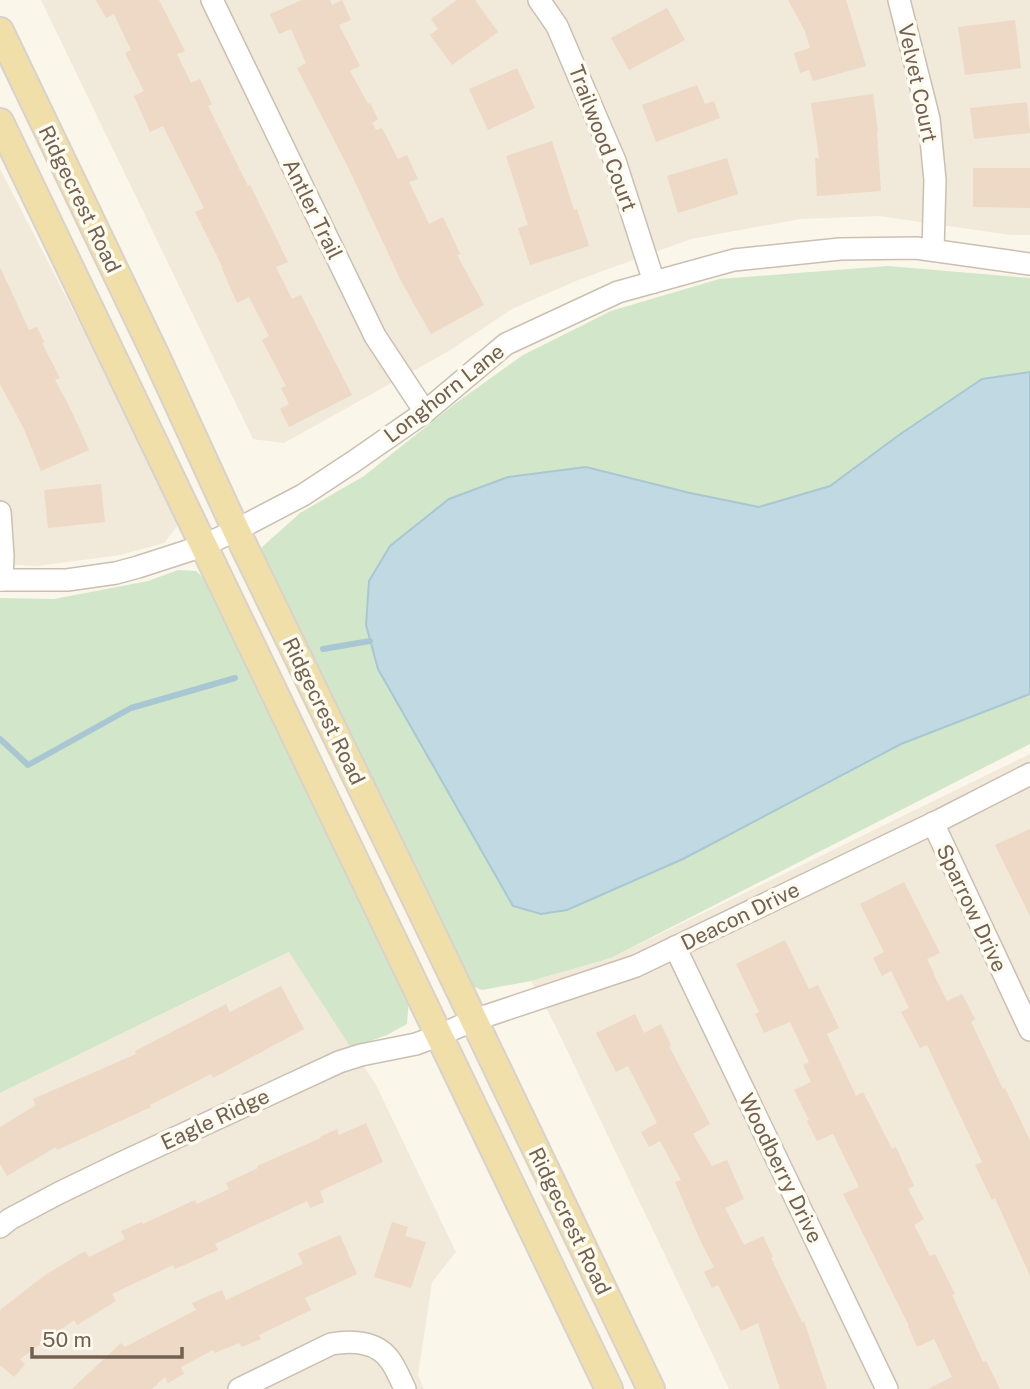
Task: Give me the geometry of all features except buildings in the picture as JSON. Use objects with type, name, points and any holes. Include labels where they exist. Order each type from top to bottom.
[{"type":"main road","name":"Ridgecrest Road","points":[[0,31],[236,530],[650,1389]]},
{"type":"main road","name":"Ridgecrest Road","points":[[0,122],[609,1389]]},
{"type":"street","name":"Antler Trail","points":[[212,0],[375,336],[425,412]]},
{"type":"street","name":"Trailwood Court","points":[[539,0],[558,26],[615,161],[654,282]]},
{"type":"street","name":"Velvet Court","points":[[899,0],[929,119],[935,180],[933,250]]},
{"type":"street","name":"Longhorn Lane","points":[[1,580],[67,580],[116,573],[203,546],[303,495],[425,412],[506,344],[618,292],[734,260],[840,249],[916,248],[1030,264]]},
{"type":"street","points":[[0,512],[3,556],[1,580]]},
{"type":"street","name":"Deacon Drive","points":[[440,1035],[474,1020],[636,966],[1030,774]]},
{"type":"street","name":"Sparrow Drive","points":[[933,823],[1030,1030]]},
{"type":"street","name":"Woodberry Drive","points":[[675,947],[887,1389]]},
{"type":"street","name":"Eagle Ridge","points":[[0,1227],[108,1169],[339,1062],[416,1044],[440,1035]]},
{"type":"street","points":[[239,1389],[331,1344],[345,1341],[360,1342],[376,1348],[391,1360],[405,1389]]},
{"type":"shaded area","points":[[41,0],[1030,0],[1030,235],[1011,235],[879,216],[800,219],[691,239],[578,280],[512,309],[447,352],[284,443],[253,439]]},
{"type":"shaded area","points":[[0,169],[175,508],[177,526],[164,543],[120,555],[37,566],[0,564]]},
{"type":"shaded area","points":[[1030,754],[1030,1389],[729,1389],[553,1021],[531,981],[611,958]]},
{"type":"shaded area","points":[[290,952],[376,1085],[456,1252],[432,1282],[418,1375],[424,1389],[0,1389],[0,1093]]},
{"type":"green space","points":[[888,266],[1030,278],[1030,744],[611,958],[531,981],[482,990],[469,985],[262,561],[262,547],[300,513],[364,476],[456,403],[523,355],[611,311],[719,279]]},
{"type":"green space","points":[[178,570],[196,571],[210,584],[409,998],[407,1024],[387,1035],[351,1048],[289,952],[0,1093],[0,598],[54,599],[148,581]]},
{"type":"water","points":[[1030,372],[1030,694],[901,744],[683,859],[567,910],[541,914],[513,906],[378,669],[366,625],[369,581],[390,546],[449,499],[508,477],[586,467],[759,507],[830,486],[982,379]]},
{"type":"waterway","points":[[323,649],[370,641]]},
{"type":"waterway","points":[[0,739],[28,765],[131,708],[235,678]]}]
